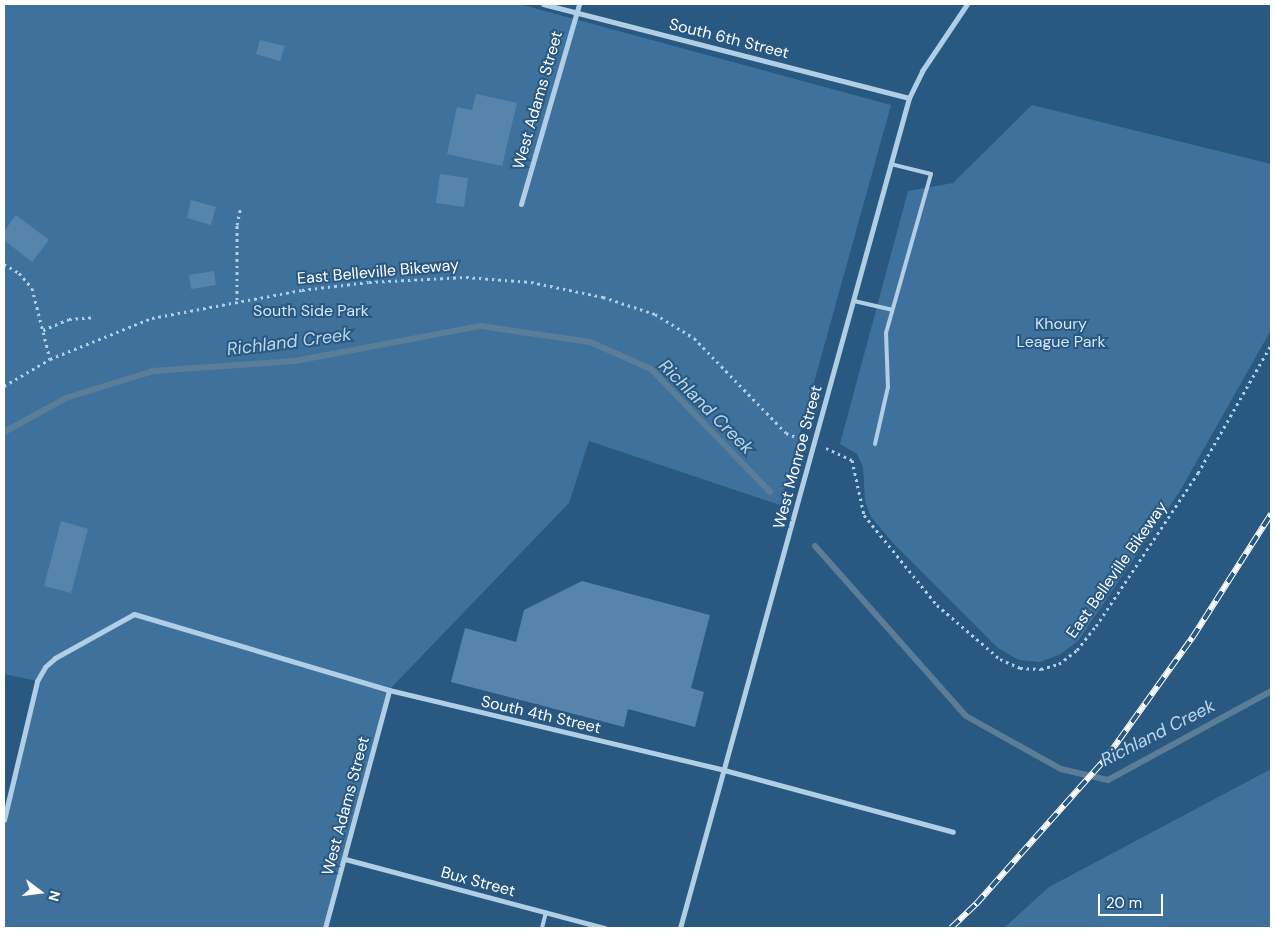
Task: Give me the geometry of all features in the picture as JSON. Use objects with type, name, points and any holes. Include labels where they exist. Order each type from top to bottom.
[{"type":"street","name":"South 6th Street","points":[[543,4],[909,98]]},
{"type":"street","name":"West Adams Street","points":[[520,204],[579,4]]},
{"type":"street","name":"West Monroe Street","points":[[680,928],[909,98],[922,70],[968,4]]},
{"type":"street","name":"South 4th Street","points":[[4,820],[38,681],[45,666],[55,658],[125,617],[144,616],[389,690],[724,770],[953,832]]},
{"type":"street","name":"West Adams Street","points":[[325,928],[389,690]]},
{"type":"street","name":"Bux Street","points":[[345,859],[605,928]]},
{"type":"lane","points":[[875,444],[888,387],[886,333],[932,174],[891,164]]},
{"type":"lane","points":[[854,302],[892,310]]},
{"type":"lane","points":[[542,928],[546,912]]},
{"type":"path","points":[[237,300],[237,225],[241,206]]},
{"type":"path","points":[[4,264],[19,273],[32,288],[50,359]]},
{"type":"path","name":"East Belleville Bikeway","points":[[4,386],[50,359],[144,321],[237,300],[369,282],[466,277],[531,282],[603,296],[638,306],[674,324],[745,387],[786,433],[852,460],[864,515],[937,605],[1000,659],[1020,668],[1042,669],[1059,664],[1077,650],[1101,618],[1198,473],[1271,345]]},
{"type":"path","points":[[43,330],[69,319],[95,317]]},
{"type":"green space","name":"South Side Park","points":[[4,4],[519,4],[891,105],[780,505],[589,441],[569,503],[389,690],[324,928],[4,928],[4,808],[37,681],[4,674]]},
{"type":"green space","name":"Khoury League Park","points":[[1032,105],[1271,164],[1271,330],[1180,491],[1078,641],[1059,655],[1040,662],[1019,660],[998,648],[893,543],[871,517],[865,501],[863,467],[857,454],[840,444],[908,191],[953,183]]},
{"type":"green space","points":[[1271,769],[1271,928],[1004,928],[1049,887]]},
{"type":"building","points":[[260,40],[285,46],[280,61],[256,54]]},
{"type":"building","points":[[476,94],[517,103],[502,166],[447,154],[457,107],[472,110]]},
{"type":"building","points":[[440,174],[468,178],[464,207],[436,203]]},
{"type":"building","points":[[191,200],[216,207],[211,225],[187,218]]},
{"type":"building","points":[[16,215],[49,240],[32,262],[4,240],[4,231]]},
{"type":"building","points":[[214,271],[216,285],[191,289],[189,275]]},
{"type":"building","points":[[61,521],[88,529],[71,593],[44,586]]},
{"type":"building","points":[[582,581],[710,615],[691,688],[704,692],[695,727],[628,709],[624,727],[451,682],[465,628],[516,642],[524,610]]},
{"type":"waterway","name":"Richland Creek","points":[[4,432],[66,398],[153,371],[295,361],[481,326],[590,342],[651,369],[770,492]]},
{"type":"waterway","name":"Richland Creek","points":[[815,546],[966,716],[1061,769],[1108,780],[1271,691]]},
{"type":"railway","points":[[951,928],[976,904],[1106,758],[1192,638],[1271,514]]}]
